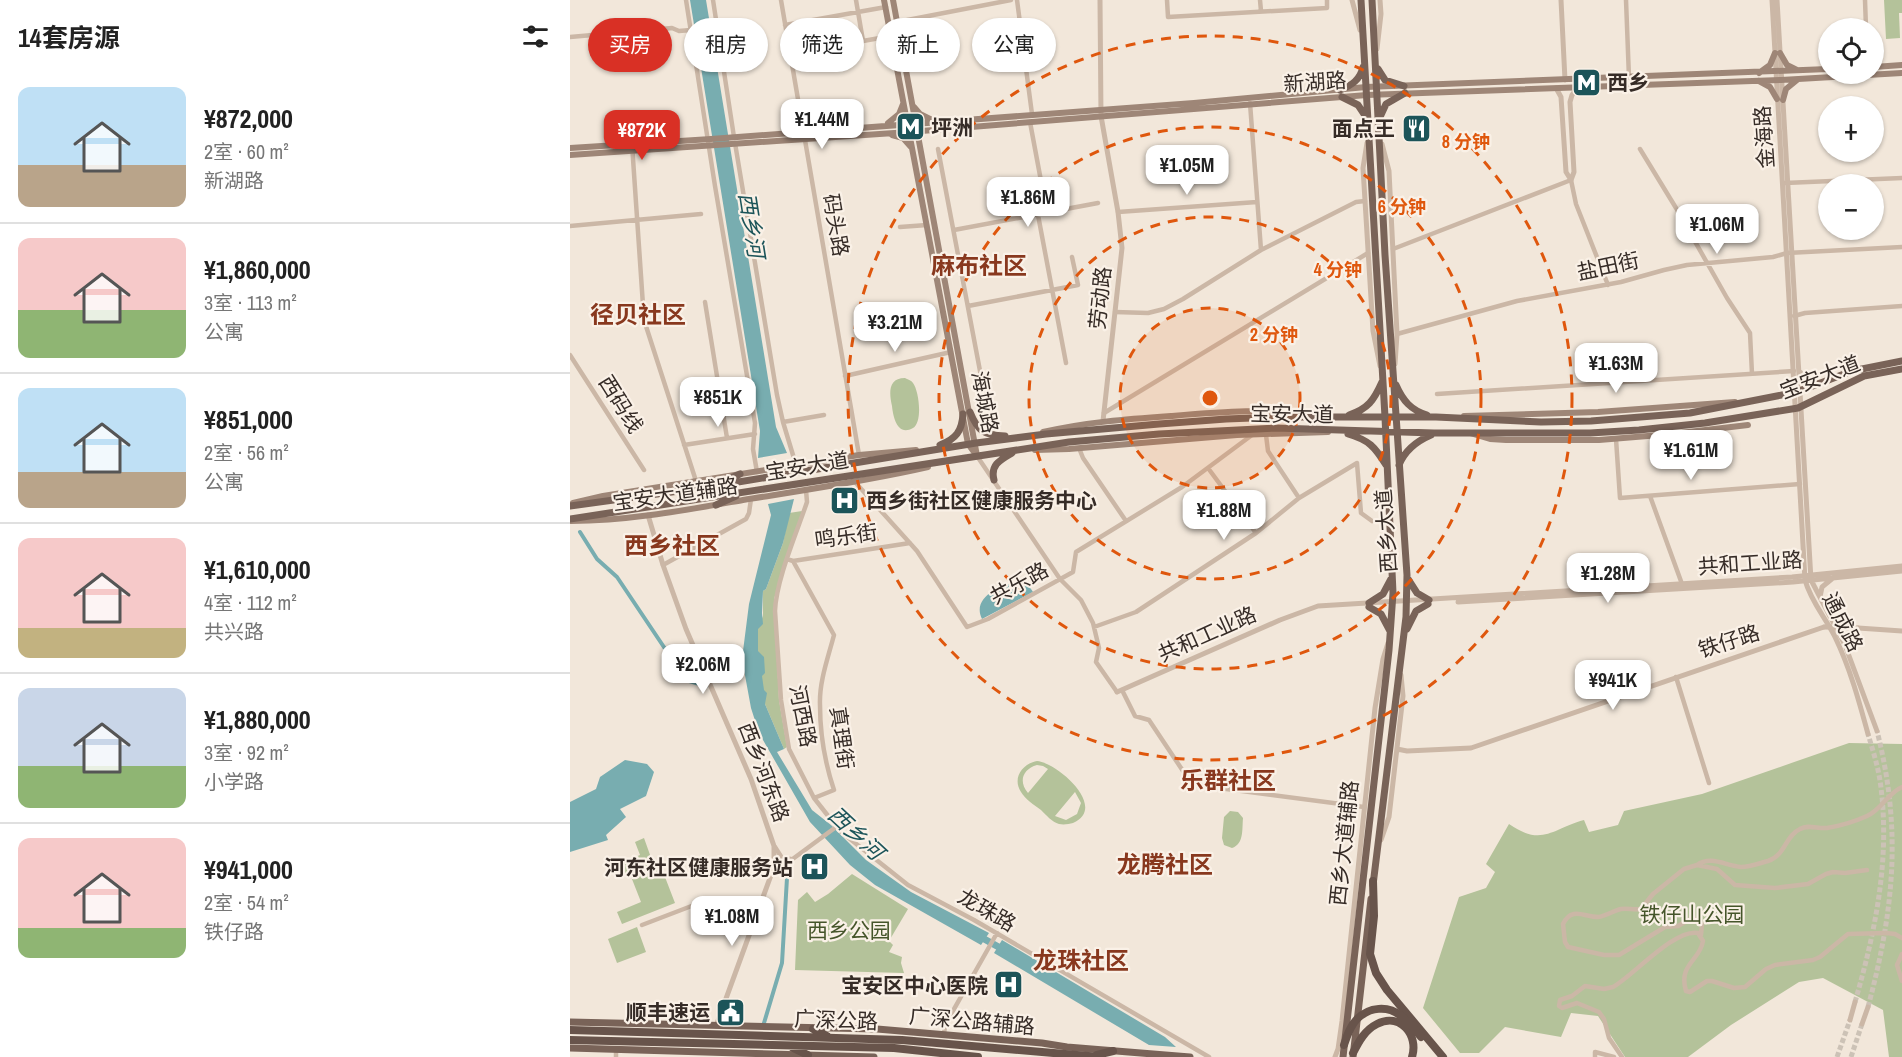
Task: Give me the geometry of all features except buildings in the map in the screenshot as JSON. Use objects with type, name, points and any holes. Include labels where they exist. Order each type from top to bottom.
[{"type":"highway","points":[[1373,881],[1374,916],[1370,954],[1376,973],[1439,1055]]},
{"type":"highway","points":[[1344,1045],[1357,1018],[1379,1008],[1401,1015],[1439,1055]]},
{"type":"highway","points":[[1353,1055],[1363,1035],[1369,1029],[1381,1022],[1395,1022],[1410,1032],[1414,1043],[1412,1057]]},
{"type":"highway","name":"广深公路","points":[[571,1028],[902,1040],[1100,1057]]},
{"type":"highway","points":[[813,1029],[831,1038]]},
{"type":"highway","name":"广深公路","points":[[570,1040],[894,1048],[978,1057]]},
{"type":"highway","points":[[789,1046],[808,1055]]},
{"type":"highway","points":[[1067,1047],[1091,1056],[1113,1051]]},
{"type":"main road","name":"海城路","points":[[892,0],[896,18]]},
{"type":"main road","name":"西乡大道","points":[[1343,1057],[1393,604],[1385,417],[1361,0]]},
{"type":"main road","name":"西乡大道","points":[[1353,1055],[1404,636],[1407,575],[1398,468],[1372,0]]},
{"type":"main road","points":[[1758,73],[1770,65],[1777,53],[1787,65],[1800,71]]},
{"type":"main road","points":[[1365,61],[1362,73],[1357,80],[1341,93],[1358,105],[1365,114],[1369,129]]},
{"type":"main road","points":[[1376,62],[1385,80],[1405,90],[1386,104],[1379,122]]},
{"type":"main road","points":[[1884,66],[1902,65]]},
{"type":"main road","name":"新湖路","points":[[1405,90],[1565,80],[1818,70]]},
{"type":"main road","name":"海城路","points":[[898,72],[951,352],[966,413]]},
{"type":"main road","name":"海城路","points":[[906,72],[944,272],[966,413],[972,443],[978,456]]},
{"type":"main road","name":"新湖路","points":[[733,140],[886,134],[1031,118],[1366,91],[1556,88],[1902,73]]},
{"type":"main road","points":[[1759,81],[1770,87],[1780,99],[1788,87],[1800,79]]},
{"type":"main road","points":[[884,125],[899,114],[903,100]]},
{"type":"main road","points":[[912,102],[917,112],[924,117],[939,121]]},
{"type":"main road","name":"新湖路","points":[[733,140],[908,123],[1031,118]]},
{"type":"main road","points":[[921,152],[926,137],[939,129]]},
{"type":"main road","points":[[886,134],[903,138],[913,151]]},
{"type":"main road","points":[[570,148],[632,147],[733,140]]},
{"type":"main road","points":[[570,154],[632,147]]},
{"type":"main road","name":"宝安大道","points":[[570,505],[708,487],[759,474],[972,443],[1227,419],[1436,417],[1540,422],[1591,421],[1690,413],[1798,392],[1852,371],[1902,361]]},
{"type":"main road","name":"宝安大道","points":[[570,520],[745,492],[762,493],[790,489],[1070,442],[1159,434],[1276,428],[1434,434],[1590,433],[1705,423],[1799,411],[1864,376],[1902,369]]},
{"type":"main road","points":[[1393,378],[1405,402],[1418,412],[1436,417]]},
{"type":"main road","points":[[966,413],[984,432],[1022,437],[1073,425],[1103,421],[1237,410],[1296,411],[1341,417],[1367,406],[1375,398],[1383,380]]},
{"type":"main road","points":[[788,470],[796,465],[859,455],[931,449],[957,435],[966,413]]},
{"type":"main road","points":[[1469,433],[1479,437],[1506,440],[1616,439],[1748,425]]},
{"type":"main road","points":[[994,480],[993,469],[996,463],[1018,451],[1340,431],[1367,440],[1387,467]]},
{"type":"main road","points":[[1398,468],[1410,448],[1434,434]]},
{"type":"main road","points":[[790,489],[806,490],[855,483],[960,459]]},
{"type":"main road","points":[[708,487],[740,474]]},
{"type":"main road","name":"宝安大道辅路","points":[[570,505],[603,496],[740,474],[759,474]]},
{"type":"main road","points":[[716,505],[745,492]]},
{"type":"main road","name":"宝安大道辅路","points":[[570,520],[598,521],[648,515],[751,499],[762,493]]},
{"type":"main road","points":[[1391,634],[1381,614],[1369,605],[1383,594],[1390,583],[1392,573]]},
{"type":"main road","points":[[1404,636],[1416,611],[1429,602],[1417,593],[1407,575]]},
{"type":"main road","points":[[1364,807],[1369,819]]},
{"type":"main road","name":"广深公路辅路","points":[[571,1028],[716,1026],[877,1029],[1190,1057]]},
{"type":"main road","points":[[570,1048],[616,1054],[874,1057]]},
{"type":"street","points":[[686,0],[689,18]]},
{"type":"street","points":[[713,0],[733,140],[777,395],[796,465]]},
{"type":"street","name":"码头路","points":[[781,0],[784,18]]},
{"type":"street","points":[[856,0],[859,18]]},
{"type":"street","points":[[918,18],[1011,0]]},
{"type":"street","points":[[1017,0],[1031,118],[1047,213]]},
{"type":"street","name":"劳动路","points":[[1100,0],[1101,112],[1122,248],[1103,421]]},
{"type":"street","points":[[1167,0],[1168,17],[1327,8],[1327,0]]},
{"type":"street","points":[[1260,0],[1261,11]]},
{"type":"street","points":[[1353,0],[1364,44]]},
{"type":"street","points":[[1376,62],[1381,14],[1380,0]]},
{"type":"street","points":[[1561,0],[1565,80]]},
{"type":"street","points":[[1626,0],[1629,78]]},
{"type":"street","name":"金海路","points":[[1772,0],[1786,184],[1799,411]]},
{"type":"street","name":"金海路","points":[[1777,0],[1777,53]]},
{"type":"street","points":[[1865,0],[1866,18]]},
{"type":"street","points":[[824,18],[885,4]]},
{"type":"street","points":[[570,37],[672,28],[684,31]]},
{"type":"street","points":[[698,72],[755,423],[753,449],[759,474]]},
{"type":"street","name":"码头路","points":[[793,72],[859,455]]},
{"type":"street","points":[[1393,249],[1571,180],[1574,172],[1569,102],[1578,87]]},
{"type":"street","points":[[1556,88],[1561,97],[1566,172],[1571,180],[1576,204],[1608,285]]},
{"type":"street","points":[[1250,101],[1261,250]]},
{"type":"street","points":[[1369,129],[1363,168],[1373,331],[1383,380]]},
{"type":"street","points":[[1380,136],[1389,171],[1397,334],[1393,378]]},
{"type":"street","points":[[632,147],[644,320],[696,482]]},
{"type":"street","points":[[938,149],[984,392]]},
{"type":"street","points":[[1640,149],[1750,333],[1752,374]]},
{"type":"street","points":[[1786,184],[1902,178]]},
{"type":"street","points":[[1115,312],[1148,313],[1164,309],[1261,250],[1356,202],[1365,201]]},
{"type":"street","points":[[1118,212],[1257,202]]},
{"type":"street","points":[[954,230],[1098,203]]},
{"type":"street","points":[[570,226],[701,214]]},
{"type":"street","points":[[1038,214],[1066,363]]},
{"type":"street","points":[[900,227],[927,225]]},
{"type":"street","name":"盐田街","points":[[1397,334],[1518,301],[1608,285],[1664,270],[1790,253],[1902,247]]},
{"type":"street","points":[[1104,413],[1368,254]]},
{"type":"street","points":[[968,306],[1078,285],[1072,257]]},
{"type":"street","points":[[944,272],[962,268]]},
{"type":"street","points":[[705,302],[727,438]]},
{"type":"street","points":[[1793,316],[1805,313],[1902,306]]},
{"type":"street","points":[[845,375],[951,352]]},
{"type":"street","name":"西码线","points":[[570,355],[644,470]]},
{"type":"street","points":[[1437,394],[1796,371],[1809,381],[1824,382]]},
{"type":"street","name":"通成路","points":[[1799,411],[1800,484],[1808,578],[1845,645],[1877,732]]},
{"type":"street","name":"通成路","points":[[1799,411],[1808,591],[1840,647],[1868,734]]},
{"type":"street","points":[[783,422],[824,415]]},
{"type":"street","points":[[684,445],[755,434]]},
{"type":"street","name":"共乐路","points":[[910,543],[967,627],[988,619],[1073,572],[1076,552],[1182,487],[1252,435]]},
{"type":"street","points":[[1266,435],[1268,451],[1299,498]]},
{"type":"street","points":[[1616,439],[1620,498],[1800,484]]},
{"type":"street","points":[[1079,448],[1083,458],[1126,521]]},
{"type":"street","points":[[978,456],[1060,579],[1081,600],[1094,627],[1099,648],[1096,662],[1120,691],[1135,716],[1149,720],[1189,780],[1196,785],[1364,807]]},
{"type":"street","points":[[1094,627],[1136,612],[1256,533],[1299,498],[1357,463],[1361,513],[1372,521]]},
{"type":"street","points":[[1208,468],[1256,533]]},
{"type":"street","points":[[855,483],[910,543]]},
{"type":"street","name":"河西路","points":[[806,490],[807,502],[775,604],[781,700],[789,749],[814,798],[838,829]]},
{"type":"street","points":[[1650,495],[1682,584]]},
{"type":"street","points":[[663,565],[746,519],[751,499]]},
{"type":"street","name":"西乡河东路","points":[[648,515],[686,628],[751,779],[774,846],[775,862],[771,875],[716,1026]]},
{"type":"street","name":"鸣乐街","points":[[790,560],[910,543]]},
{"type":"street","name":"真理街","points":[[790,560],[834,635],[823,677],[819,704],[827,766],[834,789],[814,798]]},
{"type":"street","name":"共和工业路","points":[[1120,691],[1280,620],[1313,609],[1808,578],[1902,568]]},
{"type":"street","name":"共和工业路","points":[[1429,602],[1682,584],[1834,577],[1902,568]]},
{"type":"street","points":[[1821,601],[1822,587],[1834,577]]},
{"type":"street","name":"铁仔路","points":[[1396,749],[1407,751],[1471,748],[1824,627],[1902,630]]},
{"type":"street","name":"西乡大道辅路","points":[[1335,1057],[1342,1021],[1381,668],[1391,634]]},
{"type":"street","name":"西乡大道辅路","points":[[1376,853],[1389,817],[1403,696],[1400,667]]},
{"type":"street","points":[[1676,677],[1709,783]]},
{"type":"street","points":[[1902,787],[1895,790],[1868,816],[1827,828],[1801,828],[1795,831],[1779,855],[1772,860],[1747,867],[1705,860],[1684,869],[1653,894],[1641,909],[1622,909],[1596,917],[1583,913],[1577,914],[1570,916],[1563,924],[1565,942],[1568,947],[1604,955],[1619,955],[1665,927],[1678,926],[1692,918],[1699,920],[1702,924],[1702,948],[1684,976],[1686,991],[1690,992],[1707,981],[1734,988],[1745,987],[1774,965],[1820,957],[1848,934],[1886,933],[1902,938]]},
{"type":"street","points":[[771,875],[820,839],[838,829]]},
{"type":"street","name":"龙珠路","points":[[838,829],[908,885],[1209,1057]]},
{"type":"street","points":[[774,846],[782,858],[794,858]]},
{"type":"street","points":[[1697,865],[1717,869],[1735,885],[1775,888],[1808,884],[1826,873],[1867,870]]},
{"type":"street","points":[[642,925],[702,902],[760,906]]},
{"type":"street","points":[[1622,1057],[1609,1038],[1604,1019],[1599,1012],[1583,1004],[1577,1003],[1562,1008],[1558,1006],[1558,1003],[1585,986],[1604,989],[1614,987],[1671,941],[1692,932],[1701,935]]},
{"type":"street","points":[[944,1035],[945,1025],[996,935]]},
{"type":"street","points":[[1902,954],[1898,965],[1902,981]]},
{"type":"street","points":[[1850,1020],[1855,1002]]},
{"type":"street","points":[[1862,1024],[1868,1007]]},
{"type":"street","points":[[1182,1056],[1187,1052],[1186,1045]]},
{"type":"street","points":[[1595,1057],[1595,1052],[1614,1057]]},
{"type":"green space","points":[[1884,0],[1902,0],[1902,13],[1899,13],[1900,38],[1886,39]]},
{"type":"green space","points":[[905,378],[915,387],[919,406],[916,425],[908,430],[903,430],[897,424],[890,396],[893,383]]},
{"type":"green space","points":[[802,511],[774,599],[779,700],[787,747],[784,749],[765,704],[758,651],[758,628],[763,616],[763,591],[766,589],[783,543],[789,513]]},
{"type":"green space","name":"铁仔山公园","points":[[1849,743],[1902,744],[1902,1057],[1889,1057],[1883,1010],[1823,978],[1799,982],[1731,1025],[1688,1057],[1625,1057],[1598,1016],[1571,1013],[1561,1037],[1505,1027],[1479,1053],[1460,1053],[1423,1008],[1459,897],[1486,888],[1495,872],[1486,864],[1509,824],[1520,831],[1539,835],[1584,820],[1589,832],[1618,825],[1624,811],[1702,794]]},
{"type":"green space","points":[[1037,761],[1045,763],[1076,786],[1085,807],[1083,816],[1073,823],[1059,824],[1025,797],[1018,787],[1018,777],[1023,768]],"holes":[[[1037,765],[1048,769],[1028,793],[1023,784],[1025,772]],[[1075,792],[1081,803],[1077,814],[1066,820],[1055,816]]]},
{"type":"green space","points":[[1230,811],[1238,812],[1243,818],[1239,843],[1232,848],[1224,845],[1222,838],[1224,817]]},
{"type":"green space","points":[[644,838],[654,866],[660,864],[675,903],[622,924],[617,912],[641,902],[630,874],[626,876],[621,863],[640,855],[635,842]]},
{"type":"green space","name":"西乡公园","points":[[852,874],[908,909],[889,941],[893,945],[889,952],[902,957],[904,973],[795,970],[798,900],[807,892],[815,902]]},
{"type":"green space","points":[[637,927],[646,952],[617,963],[608,939]]},
{"type":"water","points":[[690,0],[706,0],[709,18],[693,18]]},
{"type":"water","points":[[702,72],[718,72],[776,427],[787,453],[758,458],[760,431]]},
{"type":"water","points":[[794,499],[783,543],[766,589],[763,591],[763,624],[758,629],[758,651],[764,657],[765,673],[762,676],[764,690],[767,693],[765,704],[784,749],[777,752],[812,810],[831,825],[866,860],[911,892],[989,933],[981,945],[875,885],[850,865],[810,822],[759,733],[751,708],[742,659],[749,604],[771,515],[768,504]]},
{"type":"water","points":[[1020,582],[1029,586],[1033,592],[982,619],[980,611],[984,598],[997,589]]},
{"type":"water","points":[[625,760],[647,764],[654,772],[646,796],[620,809],[626,817],[606,835],[608,840],[570,852],[570,802],[596,789],[600,777]]},
{"type":"water","points":[[1002,940],[1165,1037],[1176,1047],[1149,1045],[994,953]]},
{"type":"waterway","points":[[580,532],[597,559],[617,577],[686,680],[706,686]]},
{"type":"waterway","points":[[764,1023],[782,963],[787,878]]},
{"type":"waterway","name":"西乡河","points":[[977,935],[1004,950]]},
{"type":"tunnel","points":[[1868,1007],[1884,937],[1892,869],[1890,802],[1877,731]]},
{"type":"tunnel","points":[[1855,1002],[1869,950],[1879,896],[1884,843],[1880,781],[1868,734]]},
{"type":"tunnel","points":[[1837,1057],[1850,1020]]},
{"type":"tunnel","points":[[1851,1057],[1862,1024]]},
{"type":"place","name":"西乡","points":[[1586,82]]},
{"type":"place","name":"坪洲","points":[[910,127]]},
{"type":"place","name":"面点王","points":[[1416,128]]},
{"type":"place","name":"西乡街社区健康服务中心","points":[[845,500]]},
{"type":"place","name":"河东社区健康服务站","points":[[814,867]]},
{"type":"place","name":"宝安区中心医院","points":[[1009,985]]},
{"type":"place","name":"顺丰速运","points":[[731,1012]]},
{"type":"district","name":"麻布社区","points":[[979,265]]},
{"type":"district","name":"径贝社区","points":[[638,314]]},
{"type":"district","name":"西乡社区","points":[[672,545]]},
{"type":"district","name":"乐群社区","points":[[1228,780]]},
{"type":"district","name":"龙腾社区","points":[[1165,864]]},
{"type":"district","name":"龙珠社区","points":[[1081,960]]}]
